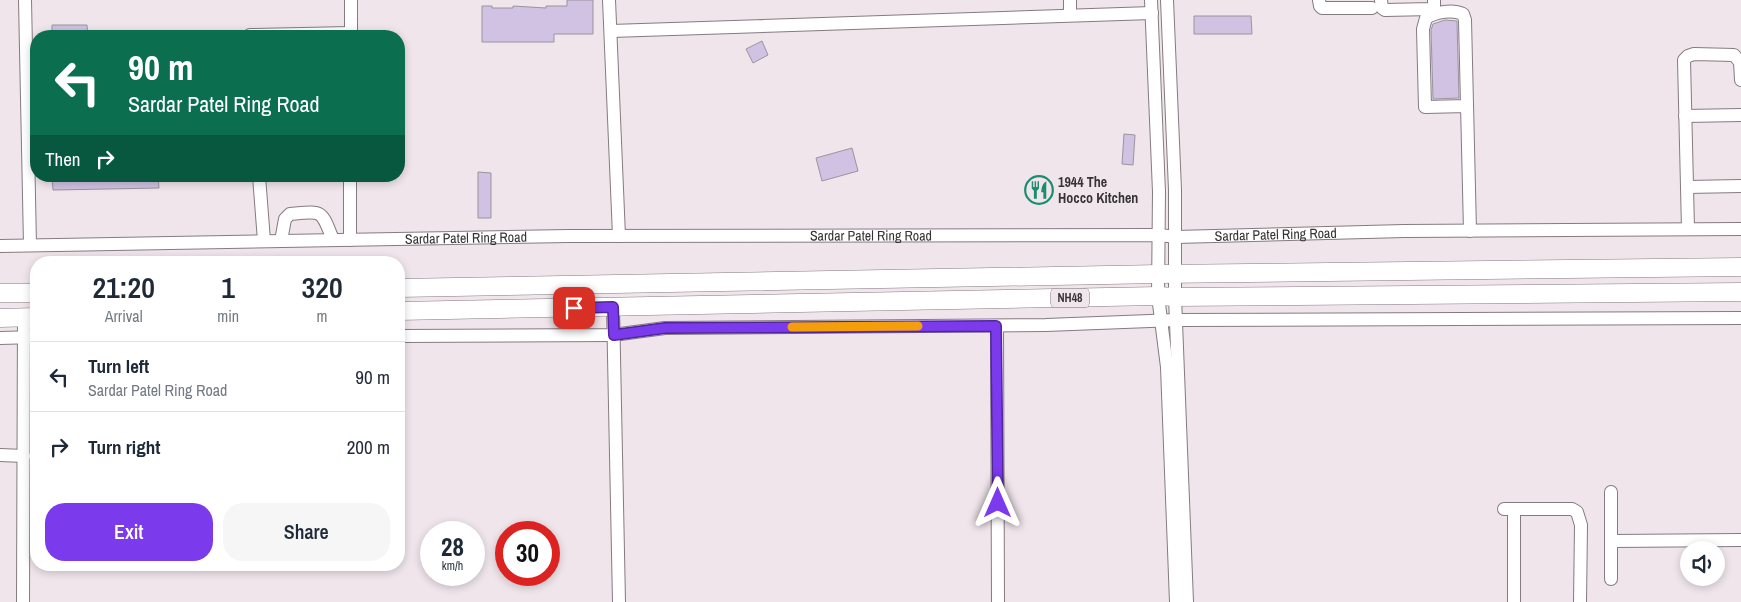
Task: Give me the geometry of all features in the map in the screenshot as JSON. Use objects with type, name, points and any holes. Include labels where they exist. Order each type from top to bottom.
[{"type":"highway","name":"NH48","points":[[405,288],[1168,274],[1741,267]]},
{"type":"highway","name":"NH48","points":[[405,311],[1167,296],[1741,292]]},
{"type":"highway","points":[[0,294],[30,293]]},
{"type":"highway","points":[[0,318],[30,317]]},
{"type":"street","points":[[25,0],[30,245]]},
{"type":"street","points":[[351,0],[351,30]]},
{"type":"street","points":[[609,0],[619,236]]},
{"type":"street","points":[[1070,0],[1070,15]]},
{"type":"street","points":[[1167,0],[1176,237],[1168,274],[1167,296],[1161,321],[1167,367],[1176,602]]},
{"type":"street","points":[[1319,0],[1322,8],[1377,4],[1385,10],[1432,10],[1434,8],[1434,0]]},
{"type":"street","points":[[610,31],[1070,15],[1151,6],[1159,192],[1159,235],[1168,274]]},
{"type":"street","points":[[1467,106],[1425,108],[1423,29],[1426,18],[1432,14],[1456,11],[1463,14],[1465,20],[1470,231]]},
{"type":"street","points":[[1688,229],[1684,60],[1694,54],[1734,55],[1740,62],[1741,80]]},
{"type":"street","points":[[1685,116],[1741,115]]},
{"type":"street","points":[[259,182],[264,241]]},
{"type":"street","points":[[350,182],[350,240]]},
{"type":"street","points":[[1687,187],[1741,186]]},
{"type":"street","points":[[281,241],[285,219],[290,214],[316,211],[323,216],[333,240]]},
{"type":"street","name":"Sardar Patel Ring Road","points":[[0,246],[619,236],[1159,235],[1176,237],[1470,231],[1741,229]]},
{"type":"street","points":[[1167,296],[1176,320],[1187,602]]},
{"type":"street","points":[[613,307],[620,602]]},
{"type":"street","points":[[23,602],[24,456],[30,317]]},
{"type":"street","points":[[405,336],[614,335],[665,328],[1046,326],[1176,320],[1741,318]]},
{"type":"street","points":[[996,326],[998,602]]},
{"type":"street","points":[[0,338],[30,337]]},
{"type":"street","points":[[0,455],[24,456]]},
{"type":"street","points":[[1611,492],[1611,579]]},
{"type":"street","points":[[1514,602],[1509,509],[1572,509],[1577,512],[1581,525],[1580,602]]},
{"type":"street","points":[[1612,541],[1741,540]]},
{"type":"building","points":[[567,0],[593,0],[593,34],[554,34],[554,42],[482,42],[482,6],[492,6],[492,8],[513,8],[513,6],[546,8],[546,6],[567,6]]},
{"type":"building","points":[[1194,16],[1251,16],[1252,34],[1194,34]]},
{"type":"building","points":[[1445,20],[1457,21],[1459,98],[1433,99],[1431,30],[1433,24]]},
{"type":"building","points":[[52,25],[87,25],[87,30],[52,30]]},
{"type":"building","points":[[762,41],[768,55],[753,63],[746,49]]},
{"type":"building","points":[[1124,134],[1135,135],[1133,165],[1122,164]]},
{"type":"building","points":[[852,148],[858,171],[822,181],[816,158]]},
{"type":"building","points":[[478,172],[491,173],[491,218],[478,218]]},
{"type":"building","points":[[52,182],[158,182],[159,188],[53,190]]},
{"type":"slow traffic","points":[[792,327],[918,326]]},
{"type":"place","name":"1944 The Hocco Kitchen","points":[[1039,190]]},
{"type":"route","points":[[574,308],[613,307],[614,335],[665,328],[996,326],[998,503]]}]
